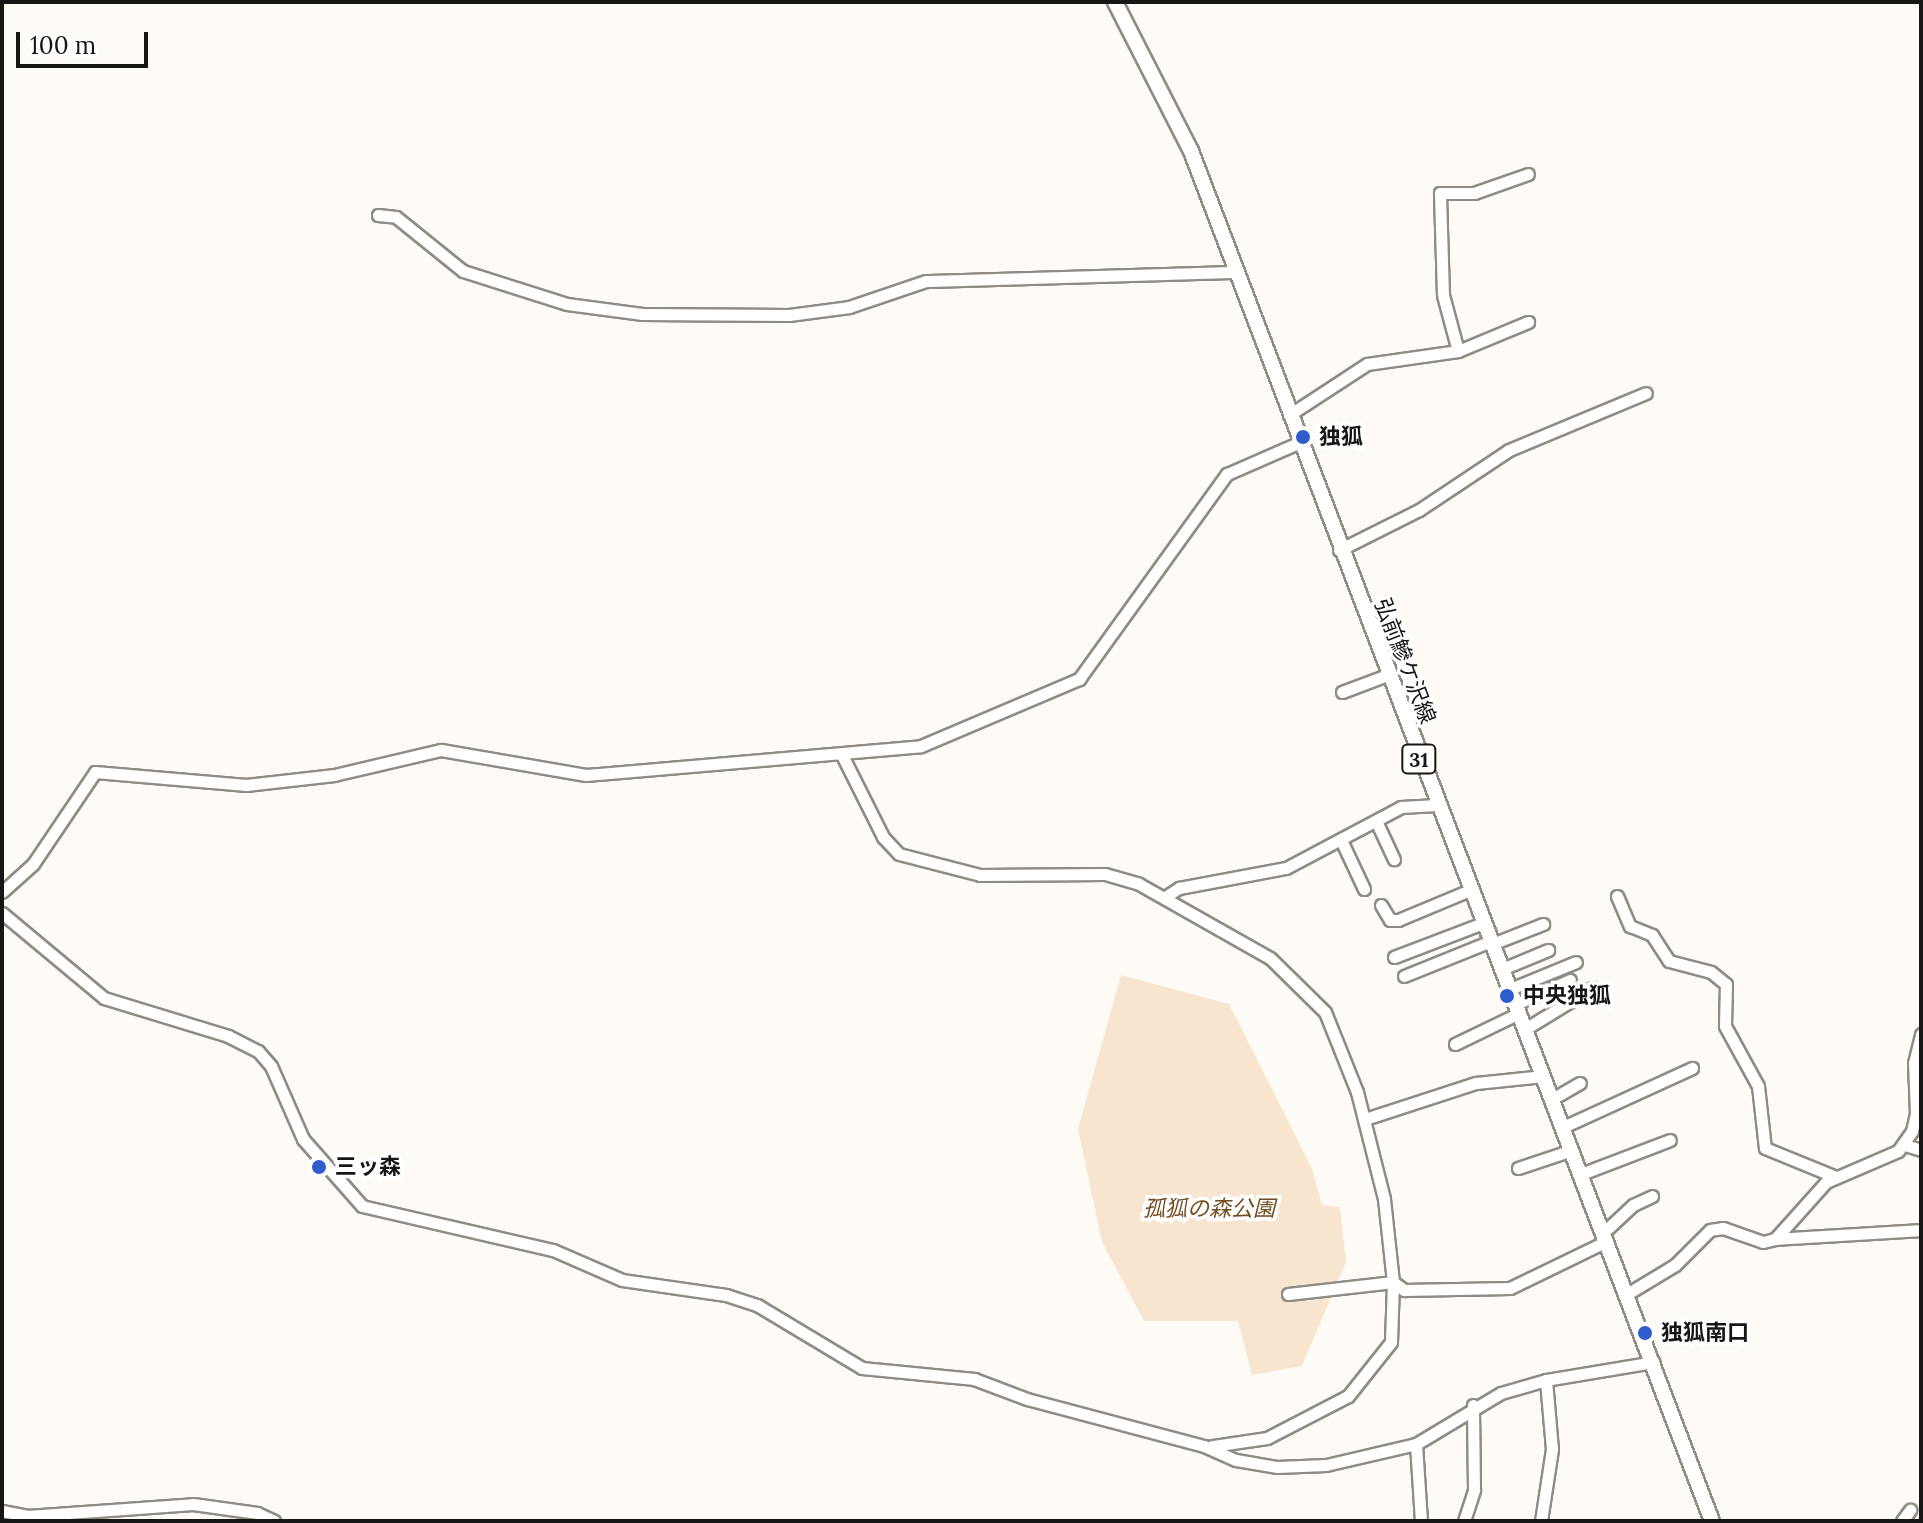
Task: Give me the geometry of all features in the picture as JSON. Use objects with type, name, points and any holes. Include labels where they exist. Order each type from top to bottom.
[{"type":"main road","name":"弘前鰺ケ沢線","points":[[1115,2],[1184,133],[1298,443],[1544,1076],[1712,1521]]},
{"type":"street","points":[[1458,351],[1443,295],[1440,193],[1474,193],[1528,174]]},
{"type":"street","points":[[378,215],[396,217],[463,271],[567,304],[642,314],[789,315],[849,307],[926,281],[1235,272]]},
{"type":"street","points":[[1289,415],[1367,364],[1458,351],[1528,322]]},
{"type":"street","points":[[1339,550],[1419,510],[1509,450],[1646,393]]},
{"type":"street","points":[[2,892],[33,864],[95,772],[246,785],[334,775],[441,750],[586,775],[921,746],[1079,679],[1227,474],[1298,443]]},
{"type":"street","points":[[1342,692],[1387,675]]},
{"type":"street","points":[[842,755],[883,837],[899,854],[980,875],[1105,874],[1165,897],[1270,958],[1325,1012],[1365,1119],[1384,1199],[1393,1282],[1391,1342],[1348,1396],[1267,1438],[1233,1447],[1204,1446]]},
{"type":"street","points":[[1165,897],[1179,888],[1286,868],[1342,842],[1401,807],[1437,805]]},
{"type":"street","points":[[1377,823],[1394,859]]},
{"type":"street","points":[[1342,842],[1364,889]]},
{"type":"street","points":[[1381,905],[1390,920],[1398,920],[1470,890]]},
{"type":"street","points":[[1617,896],[1630,926],[1657,939],[1669,961],[1711,972],[1726,984],[1725,1026],[1758,1086],[1765,1148],[1836,1177]]},
{"type":"street","points":[[2,913],[104,998],[217,1032],[258,1051],[271,1066],[303,1139],[362,1206],[553,1250],[622,1280],[726,1295],[757,1305],[862,1368],[974,1379],[1027,1399],[1204,1446],[1236,1460],[1277,1467],[1326,1465],[1416,1444],[1473,1405],[1546,1380],[1653,1362]]},
{"type":"street","points":[[1394,957],[1483,923]]},
{"type":"street","points":[[1404,976],[1543,924]]},
{"type":"street","points":[[1502,969],[1548,950]]},
{"type":"street","points":[[1510,989],[1576,962]]},
{"type":"street","points":[[1455,1044],[1570,980]]},
{"type":"street","points":[[1525,1029],[1592,988]]},
{"type":"street","points":[[1775,1239],[1819,1189],[1836,1177],[1888,1158],[1905,1145],[1916,1114],[1914,1063],[1921,1034]]},
{"type":"street","points":[[1563,1127],[1692,1068]]},
{"type":"street","points":[[1365,1119],[1476,1083],[1544,1076]]},
{"type":"street","points":[[1552,1099],[1580,1083]]},
{"type":"street","points":[[1581,1174],[1670,1140]]},
{"type":"street","points":[[1905,1145],[1921,1150]]},
{"type":"street","points":[[1518,1168],[1572,1150]]},
{"type":"street","points":[[1288,1294],[1393,1282],[1404,1290],[1510,1288],[1605,1237],[1633,1205],[1652,1196]]},
{"type":"street","points":[[1627,1294],[1675,1265],[1710,1230],[1723,1228],[1763,1242],[1921,1230]]},
{"type":"street","points":[[1541,1521],[1552,1449],[1546,1380]]},
{"type":"street","points":[[1464,1521],[1474,1490],[1473,1405]]},
{"type":"street","points":[[1416,1444],[1421,1521]]},
{"type":"street","points":[[2,1511],[27,1516],[193,1504],[257,1513],[274,1521]]},
{"type":"street","points":[[1902,1521],[1910,1510]]},
{"type":"green space","name":"孤狐の森公園","points":[[1121,975],[1229,1004],[1312,1169],[1322,1205],[1340,1207],[1346,1262],[1302,1366],[1252,1375],[1238,1321],[1144,1321],[1102,1242],[1078,1129]]},
{"type":"place","name":"独狐","points":[[1303,437]]},
{"type":"place","name":"中央独狐","points":[[1507,996]]},
{"type":"place","name":"三ッ森","points":[[319,1167]]},
{"type":"place","name":"独狐南口","points":[[1645,1333]]}]
